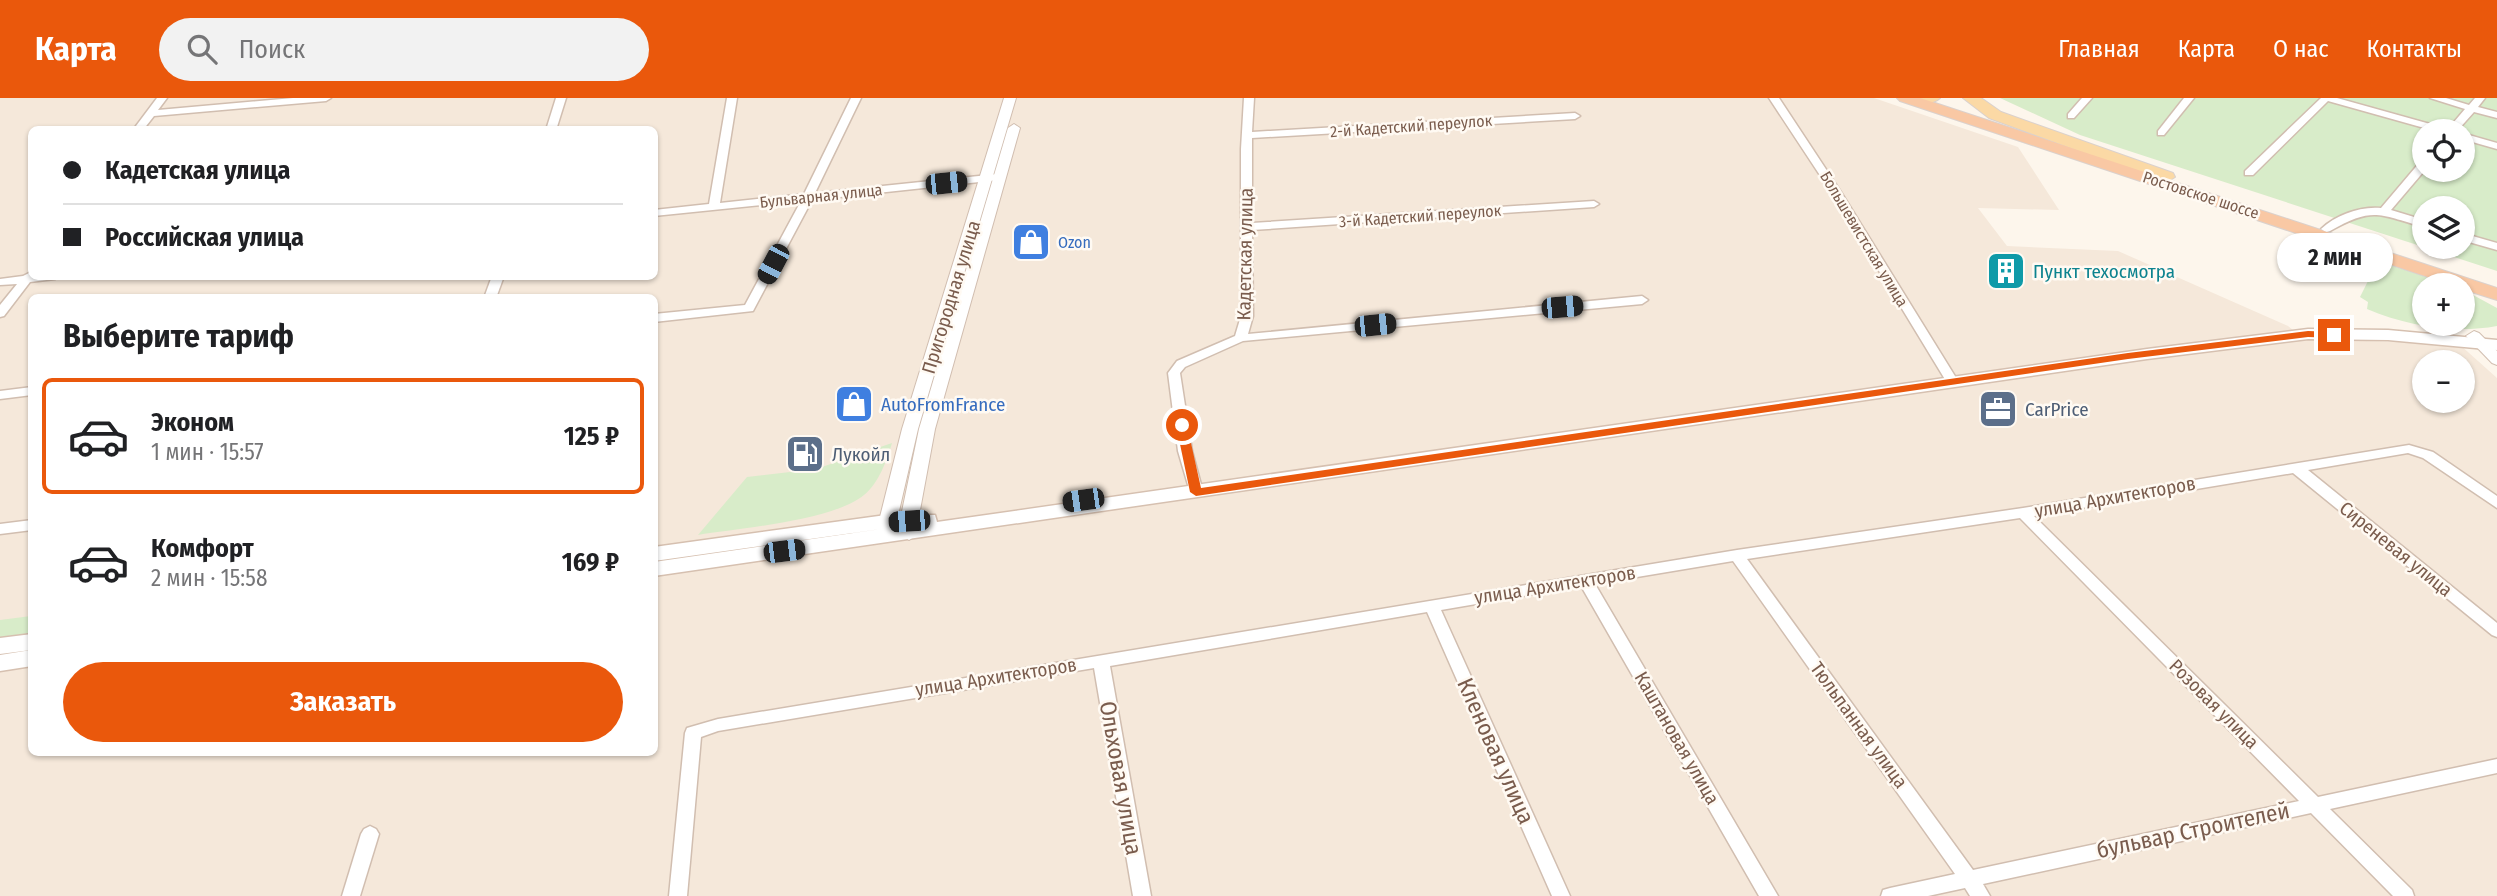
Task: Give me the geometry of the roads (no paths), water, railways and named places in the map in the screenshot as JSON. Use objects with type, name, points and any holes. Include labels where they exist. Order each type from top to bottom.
[{"type":"highway","name":"Ростовское шоссе","points":[[1905,98],[2450,278],[2497,296]]},
{"type":"highway","name":"Ростовское шоссе","points":[[1928,98],[2497,285]]},
{"type":"main road","points":[[1914,98],[1928,98],[1948,112]]},
{"type":"main road","points":[[1971,98],[1995,115],[2166,177]]},
{"type":"main road","points":[[2477,340],[2497,333]]},
{"type":"main road","points":[[658,554],[909,527],[1949,378],[2308,334],[2497,339]]},
{"type":"main road","points":[[2477,340],[2497,345]]},
{"type":"main road","points":[[658,568],[885,530]]},
{"type":"main road","points":[[0,646],[28,642]]},
{"type":"main road","points":[[0,663],[28,659]]},
{"type":"street","points":[[141,126],[162,98]]},
{"type":"street","points":[[151,113],[326,98]]},
{"type":"street","points":[[552,126],[561,98]]},
{"type":"street","points":[[714,207],[732,98]]},
{"type":"street","points":[[658,318],[749,308],[808,198],[856,98]]},
{"type":"street","name":"Пригородная улица","points":[[909,527],[927,429],[993,177],[1010,98]]},
{"type":"street","name":"Пригородная улица","points":[[885,530],[910,429],[993,177],[1022,98]]},
{"type":"street","name":"Кадетская улица","points":[[1195,488],[1185,451],[1174,373],[1181,364],[1241,338],[1247,316],[1249,98]]},
{"type":"street","name":"Большевистская улица","points":[[1774,98],[1836,192],[1949,378]]},
{"type":"street","points":[[2071,116],[2087,98]]},
{"type":"street","points":[[2161,133],[2189,98]]},
{"type":"street","points":[[2249,173],[2326,98],[2412,122]]},
{"type":"street","points":[[2435,98],[2497,115]]},
{"type":"street","points":[[2461,119],[2480,98]]},
{"type":"street","name":"2-й Кадетский переулок","points":[[1247,135],[1574,116]]},
{"type":"street","points":[[2475,140],[2497,146]]},
{"type":"street","name":"Бульварная улица","points":[[658,213],[993,177]]},
{"type":"street","points":[[2384,211],[2412,178]]},
{"type":"street","name":"3-й Кадетский переулок","points":[[1247,227],[1594,204]]},
{"type":"street","points":[[2326,229],[2354,212],[2367,210],[2384,211],[2412,220]]},
{"type":"street","points":[[2475,240],[2497,247]]},
{"type":"street","points":[[0,282],[28,276]]},
{"type":"street","points":[[0,313],[28,277]]},
{"type":"street","points":[[1241,338],[1642,300]]},
{"type":"street","points":[[2477,340],[2497,360]]},
{"type":"street","points":[[0,395],[28,392]]},
{"type":"street","name":"улица Архитекторов","points":[[678,896],[693,733],[718,725],[1737,555],[2023,513],[2409,449],[2419,451],[2497,503]]},
{"type":"street","name":"Сиреневая улица","points":[[2295,467],[2497,631]]},
{"type":"street","name":"Розовая улица","points":[[2023,513],[2405,896]]},
{"type":"street","points":[[0,529],[28,526]]},
{"type":"street","name":"Тюльпанная улица","points":[[1737,555],[1981,896]]},
{"type":"street","name":"Каштановая улица","points":[[1585,580],[1769,896]]},
{"type":"street","name":"Кленовая улица","points":[[1431,606],[1561,896]]},
{"type":"street","name":"Ольховая улица","points":[[1101,660],[1142,896]]},
{"type":"street","name":"бульвар Строителей","points":[[1890,896],[2497,766]]},
{"type":"street","points":[[351,896],[370,834]]},
{"type":"place","name":"Ozon","points":[[1031,242]]},
{"type":"place","name":"Пункт техосмотра","points":[[2006,271]]},
{"type":"place","name":"AutoFromFrance","points":[[854,404]]},
{"type":"place","name":"CarPrice","points":[[1998,409]]},
{"type":"place","name":"Лукойл","points":[[805,454]]}]
